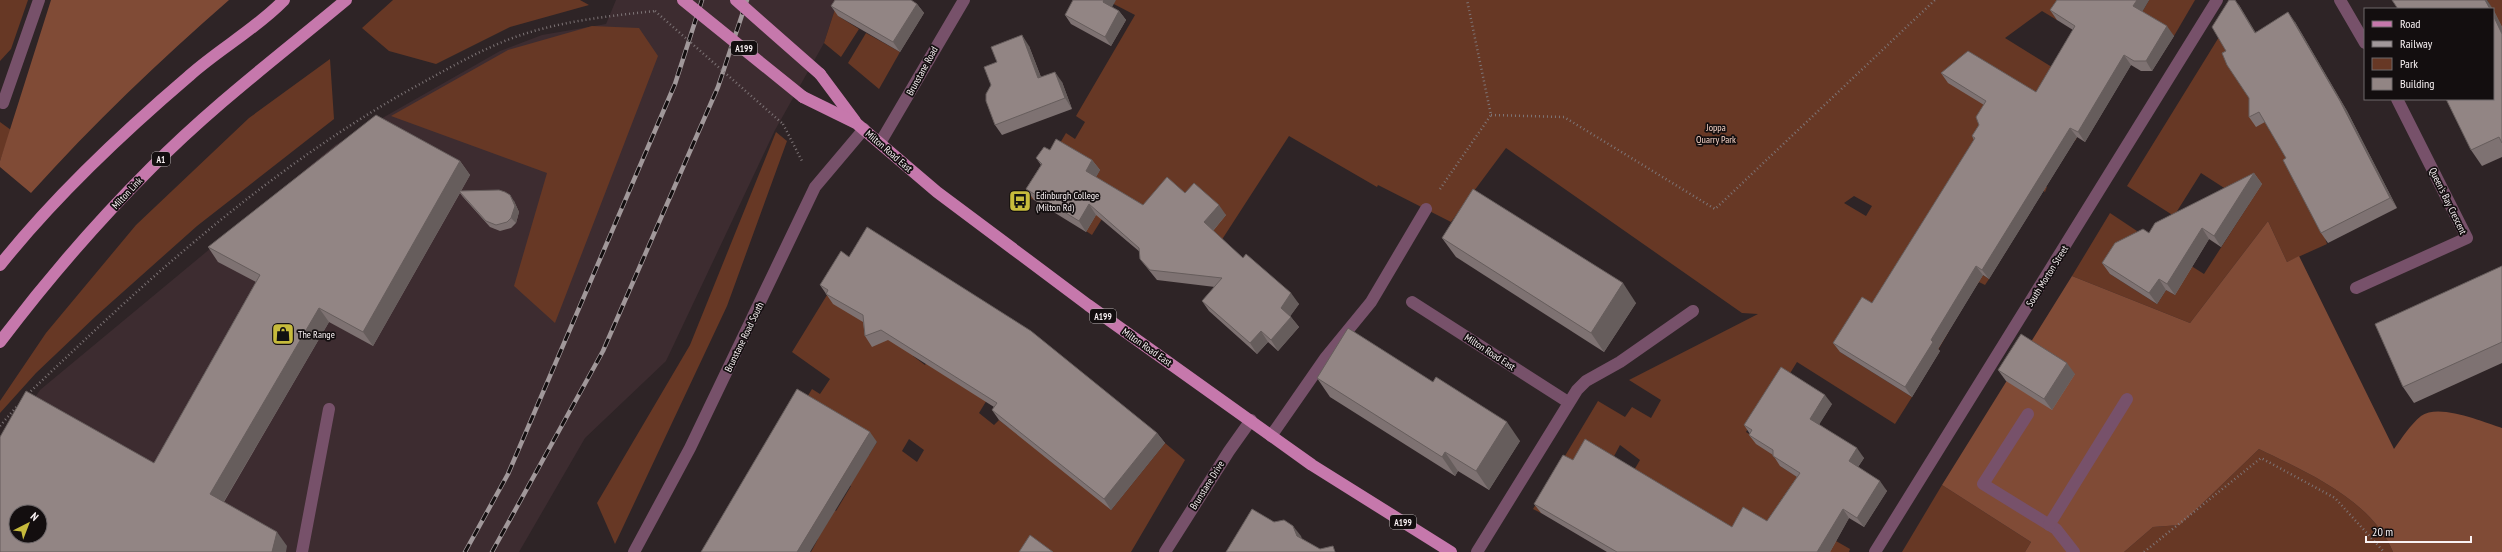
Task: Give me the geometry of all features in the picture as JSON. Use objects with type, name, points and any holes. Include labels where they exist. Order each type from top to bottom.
[{"type":"main road","points":[[0,265],[64,190],[122,134],[190,74],[284,0]]},
{"type":"main road","name":"Milton Link","points":[[0,342],[35,296],[151,168],[223,102],[346,0]]},
{"type":"main road","name":"Milton Road East","points":[[683,0],[803,97],[860,126]]},
{"type":"main road","name":"Milton Road East","points":[[736,0],[820,74],[860,126],[937,192],[1088,305],[1251,420],[1271,436],[1354,493],[1451,552]]},
{"type":"street","points":[[3,103],[40,0]]},
{"type":"street","name":"Brunstane Road","points":[[880,143],[964,0]]},
{"type":"street","name":"South Morton Street","points":[[1875,552],[2217,0]]},
{"type":"street","points":[[2340,0],[2364,41]]},
{"type":"street","name":"Queen's Bay Crescent","points":[[2356,288],[2467,238],[2398,100]]},
{"type":"street","name":"Brunstane Road South","points":[[634,552],[690,448],[815,187],[860,126]]},
{"type":"street","points":[[1271,436],[1326,357],[1371,302],[1426,209]]},
{"type":"street","name":"Milton Road East","points":[[1412,302],[1568,402]]},
{"type":"street","points":[[1477,552],[1568,402],[1586,381],[1620,362],[1693,311]]},
{"type":"street","points":[[2049,525],[2127,399]]},
{"type":"street","points":[[302,552],[329,409]]},
{"type":"street","points":[[2028,414],[1983,484],[2056,529],[2074,552]]},
{"type":"street","name":"Brunstane Drive","points":[[1165,552],[1229,451],[1251,420]]},
{"type":"path","points":[[1426,209],[1492,115],[1467,0]]},
{"type":"path","points":[[1492,115],[1564,117],[1715,209],[1935,0]]},
{"type":"path","points":[[26,396],[190,243],[282,173],[365,116],[429,79],[517,36],[600,17],[655,11],[783,124],[815,187]]},
{"type":"path","points":[[0,426],[21,402]]},
{"type":"path","points":[[2144,552],[2261,458],[2335,498],[2384,552]]},
{"type":"shaded area","points":[[51,0],[229,0],[177,46],[127,94],[78,142],[31,193],[0,167],[0,161]]},
{"type":"shaded area","points":[[616,0],[838,0],[824,43],[775,130],[666,361],[585,438],[519,552],[0,552],[0,449],[40,390],[335,145],[500,51],[542,35],[606,24]]},
{"type":"shaded area","points":[[2268,221],[2287,262],[2299,256],[2394,449],[2413,423],[2421,416],[2429,413],[2439,412],[2461,415],[2502,428],[2502,552],[2393,552],[2383,534],[2370,517],[2354,503],[2317,478],[2259,449],[2180,525],[2153,527],[2124,552],[2025,552],[2031,542],[1942,485],[2072,276],[2190,323]]},
{"type":"green space","points":[[0,0],[28,0],[11,49],[0,61]]},
{"type":"green space","points":[[393,0],[580,0],[589,5],[510,27],[436,64],[389,51],[362,28]]},
{"type":"green space","points":[[838,0],[838,16],[859,29],[841,57],[824,43]]},
{"type":"green space","name":"Joppa Quarry Park","points":[[1106,0],[2069,0],[2057,20],[2042,11],[2005,38],[2060,72],[2042,101],[2018,102],[2077,137],[2075,141],[2009,101],[1978,146],[2047,187],[2045,192],[1980,151],[1924,238],[1989,279],[1985,285],[1979,282],[1976,286],[1889,295],[1949,331],[1938,350],[1840,352],[1912,397],[1895,424],[1797,362],[1771,404],[1757,413],[1746,432],[1759,440],[1780,459],[1780,466],[1807,483],[1836,541],[1850,549],[1849,552],[1764,552],[1630,477],[1640,460],[1620,445],[1612,460],[1570,465],[1541,513],[1533,509],[1598,401],[1625,417],[1632,407],[1651,418],[1661,400],[1629,380],[1758,314],[1742,313],[1506,148],[1451,222],[1378,185],[1377,187],[1289,136],[1212,255],[1115,198],[1092,235],[1086,231],[1093,182],[1100,170],[1057,160],[1034,200],[1028,197],[1066,133],[1075,139],[1085,122],[1076,116],[1135,15]],"holes":[[[1854,196],[1872,206],[1866,216],[1844,203]]]},
{"type":"green space","points":[[2149,0],[2195,0],[2174,36],[2140,16]]},
{"type":"green space","points":[[2487,0],[2502,0],[2502,61],[2494,20],[2495,13],[2494,8],[2492,8]]},
{"type":"green space","points":[[592,26],[639,28],[658,56],[555,323],[514,286],[547,173],[391,116],[508,50]]},
{"type":"green space","points":[[866,33],[900,52],[879,89],[848,63]]},
{"type":"green space","points":[[2219,37],[2271,133],[2287,124],[2327,244],[2287,262],[2268,221],[2190,323],[2072,276],[2110,213],[2137,231],[2110,274],[2157,304],[2166,290],[2175,295],[2185,262],[2204,274],[2249,204],[2201,173],[2174,216],[2127,186]]},
{"type":"green space","points":[[330,59],[334,119],[197,226],[96,316],[36,373],[0,413],[0,401],[46,333],[136,225],[249,118]]},
{"type":"green space","points":[[0,122],[11,130],[0,161]]},
{"type":"green space","points":[[776,132],[787,141],[727,306],[615,544],[597,503],[690,345]]},
{"type":"green space","points":[[953,289],[913,356],[925,365],[935,349],[1027,334],[979,413],[994,425],[999,420],[1009,428],[1022,413],[1111,510],[1165,443],[1185,460],[1131,552],[811,552],[818,539],[801,529],[818,500],[836,511],[851,486],[833,475],[851,445],[869,455],[877,442],[806,399],[812,389],[820,394],[830,379],[792,352],[827,295],[835,300]],"holes":[[[909,439],[924,450],[917,462],[902,451]]]},
{"type":"green space","points":[[2259,449],[2317,478],[2354,503],[2370,517],[2383,534],[2393,552],[2124,552],[2153,527],[2180,525]]},
{"type":"green space","points":[[1942,485],[2031,542],[2025,552],[1902,552]]},
{"type":"building","points":[[835,0],[911,0],[917,4],[893,42],[831,6]]},
{"type":"building","points":[[1073,0],[1104,0],[1103,2],[1119,11],[1105,37],[1065,15]]},
{"type":"building","points":[[2057,0],[2137,0],[2133,6],[2167,26],[2146,61],[2134,61],[2124,55],[2078,132],[2070,128],[1982,270],[1976,266],[1931,340],[1933,342],[1905,387],[1833,343],[1862,297],[1872,303],[1975,138],[1972,136],[1979,125],[1976,117],[1986,101],[1941,73],[1968,51],[2036,92],[2075,26],[2050,10]]},
{"type":"building","points":[[2229,0],[2235,0],[2255,33],[2288,12],[2340,101],[2390,198],[2321,233],[2283,160],[2286,158],[2259,112],[2249,117],[2249,98],[2227,65],[2222,53],[2226,51],[2212,27]]},
{"type":"building","points":[[2392,0],[2485,0],[2489,8],[2397,8]]},
{"type":"building","points":[[2494,17],[2502,34],[2502,143],[2499,137],[2471,150],[2446,100],[2494,100]]},
{"type":"building","points":[[1022,35],[1038,78],[1055,72],[1065,98],[995,125],[986,101],[986,94],[991,85],[984,67],[997,62],[991,47]]},
{"type":"building","name":"The Range","points":[[376,115],[460,161],[363,332],[319,308],[210,494],[277,532],[272,552],[0,552],[0,437],[26,391],[154,463],[260,275],[208,247]]},
{"type":"building","points":[[1056,139],[1092,160],[1086,171],[1143,205],[1167,177],[1185,193],[1194,183],[1219,205],[1204,222],[1243,258],[1246,254],[1291,293],[1281,308],[1291,317],[1271,340],[1261,331],[1250,343],[1202,301],[1222,278],[1150,270],[1140,259],[1139,248],[1089,204],[1079,221],[1026,189],[1042,164],[1036,158],[1044,147],[1050,150]]},
{"type":"building","points":[[2254,173],[2214,236],[2202,228],[2167,284],[2159,279],[2149,293],[2102,263],[2115,243],[2143,229],[2149,233],[2155,223]]},
{"type":"building","points":[[1473,189],[1623,283],[1591,333],[1442,238]]},
{"type":"building","points":[[499,190],[510,195],[515,206],[511,218],[507,222],[496,225],[486,221],[459,191]]},
{"type":"building","points":[[867,227],[1031,331],[1157,433],[1104,499],[992,410],[997,403],[881,330],[865,336],[863,315],[826,294],[828,290],[820,285],[841,251],[849,257]]},
{"type":"building","points":[[2502,266],[2502,342],[2403,387],[2375,324]]},
{"type":"building","points":[[1348,328],[1433,382],[1436,377],[1507,422],[1476,471],[1445,452],[1442,457],[1317,378]]},
{"type":"building","points":[[2021,334],[2067,363],[2044,399],[1998,370]]},
{"type":"building","points":[[1781,367],[1825,395],[1810,419],[1857,448],[1849,461],[1880,481],[1857,518],[1843,509],[1817,552],[1617,552],[1534,504],[1563,455],[1573,460],[1585,439],[1732,527],[1743,507],[1767,521],[1800,473],[1773,456],[1773,450],[1749,435],[1752,430],[1744,425]]},
{"type":"building","points":[[797,389],[870,432],[797,552],[701,552]]},
{"type":"building","points":[[1252,509],[1274,522],[1284,520],[1293,526],[1297,536],[1320,549],[1333,546],[1335,552],[1226,552]]},
{"type":"building","points":[[1030,535],[1053,552],[1019,552]]},
{"type":"railway","points":[[465,552],[508,474],[675,84],[702,0]]},
{"type":"railway","points":[[492,552],[603,351],[718,87],[747,0]]},
{"type":"place","name":"Edinburgh College (Milton Rd)","points":[[1020,201]]},
{"type":"place","name":"The Range","points":[[283,334]]}]
